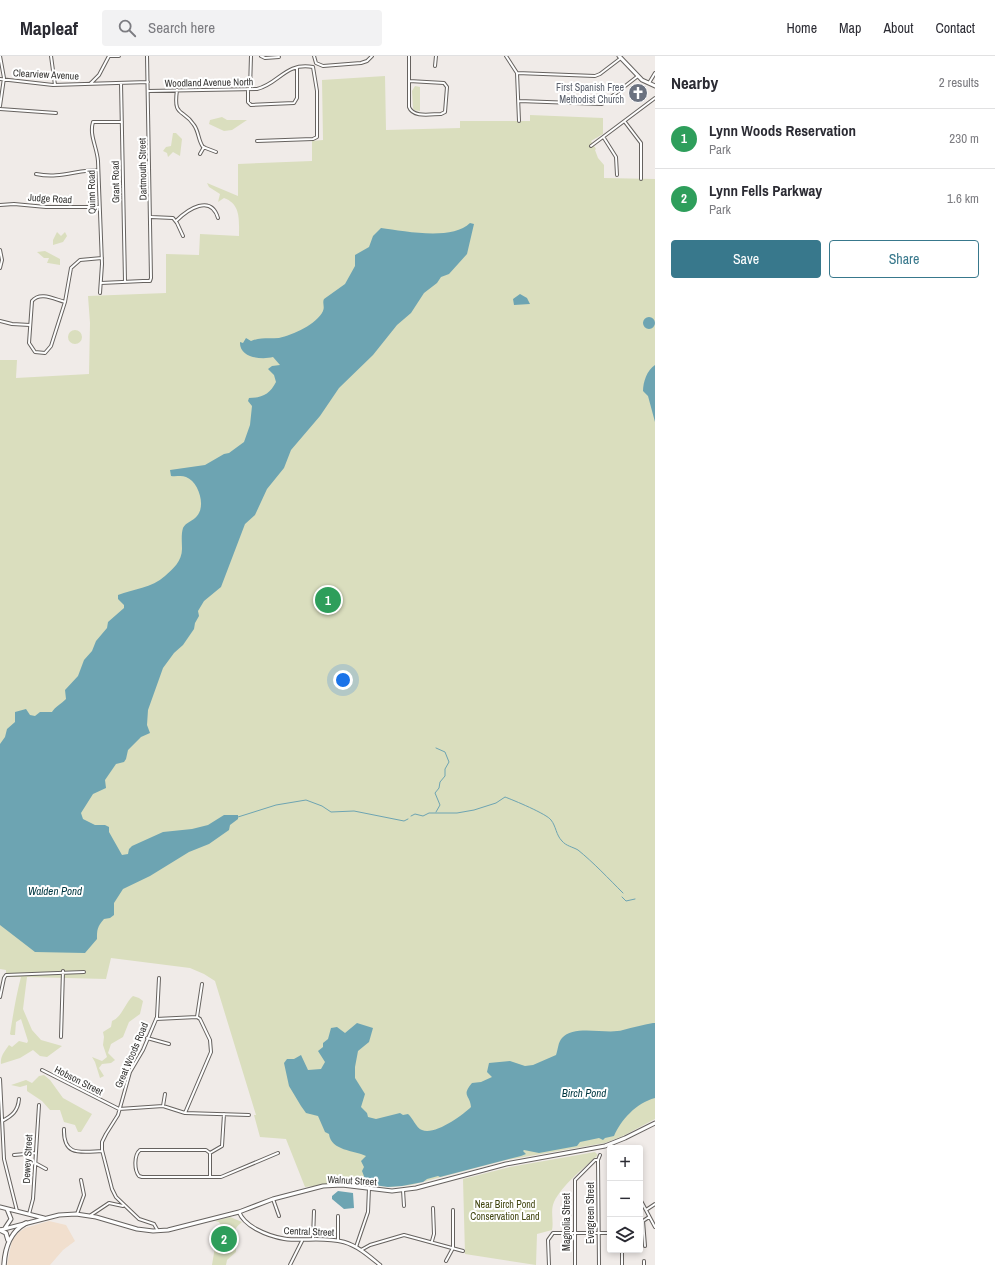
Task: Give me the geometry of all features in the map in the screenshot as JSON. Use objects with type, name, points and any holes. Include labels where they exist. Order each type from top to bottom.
[{"type":"highway","points":[[4,1265],[8,1243],[15,1231],[26,1223]]},
{"type":"highway","points":[[0,1230],[7,1235],[8,1243]]},
{"type":"highway","points":[[0,1258],[6,1252]]},
{"type":"main road","points":[[620,57],[638,76],[648,84],[655,86]]},
{"type":"main road","name":"Walnut Street","points":[[614,1145],[655,1122]]},
{"type":"main road","name":"Walnut Street","points":[[0,1230],[59,1215],[77,1214],[91,1215],[136,1229],[158,1231],[168,1230],[239,1212],[273,1199],[324,1186],[342,1185],[404,1190],[421,1187],[500,1165],[607,1147]]},
{"type":"main road","points":[[0,1207],[45,1218]]},
{"type":"main road","points":[[0,1230],[7,1226],[10,1222],[10,1215],[7,1209]]},
{"type":"street","points":[[0,56],[4,80],[0,108],[56,113]]},
{"type":"street","points":[[51,56],[56,85]]},
{"type":"street","points":[[90,84],[99,75],[109,56],[119,56]]},
{"type":"street","name":"Dartmouth Street","points":[[125,281],[150,281],[152,272],[147,56]]},
{"type":"street","points":[[251,56],[248,102],[251,105],[294,103],[298,98],[297,68]]},
{"type":"street","points":[[261,56],[265,58],[279,57]]},
{"type":"street","points":[[314,56],[316,63],[323,66],[363,63],[372,56]]},
{"type":"street","points":[[409,56],[409,81],[409,107],[411,112],[441,114],[445,111],[446,87],[444,83],[409,81]]},
{"type":"street","points":[[435,66],[436,56]]},
{"type":"street","points":[[506,56],[517,73],[519,121]]},
{"type":"street","points":[[517,73],[595,76],[600,74],[620,57]]},
{"type":"street","name":"Woodland Avenue North","points":[[148,91],[249,89],[267,86],[287,71],[297,68],[313,67],[317,92],[317,137],[257,141]]},
{"type":"street","points":[[648,84],[655,73]]},
{"type":"street","points":[[519,101],[602,104],[638,76]]},
{"type":"street","name":"Clearview Avenue","points":[[0,79],[56,85],[148,82]]},
{"type":"street","name":"Grant Road","points":[[121,83],[125,281]]},
{"type":"street","points":[[177,90],[175,104],[177,109],[193,124],[204,147],[216,152]]},
{"type":"street","points":[[591,146],[604,138],[655,98]]},
{"type":"street","name":"Quinn Road","points":[[100,293],[102,258],[97,151],[91,134],[93,122],[122,122]]},
{"type":"street","points":[[625,122],[641,143],[641,179]]},
{"type":"street","points":[[604,138],[616,156],[618,175]]},
{"type":"street","points":[[200,154],[204,147]]},
{"type":"street","points":[[36,174],[68,175],[86,170],[98,170]]},
{"type":"street","name":"Judge Road","points":[[0,205],[11,204],[46,207],[99,207]]},
{"type":"street","points":[[176,221],[198,206],[205,205],[215,210],[218,218]]},
{"type":"street","points":[[151,218],[169,217],[176,221],[183,236]]},
{"type":"street","points":[[0,250],[2,260],[0,268]]},
{"type":"street","points":[[65,302],[44,296],[35,297],[31,303],[30,348],[38,354],[46,352],[51,347],[65,302],[70,271],[73,265],[86,259],[102,258]]},
{"type":"street","points":[[101,283],[125,281]]},
{"type":"street","points":[[0,321],[12,324],[30,325]]},
{"type":"street","points":[[60,1037],[63,971]]},
{"type":"street","points":[[0,997],[3,981],[6,975],[63,971],[84,972]]},
{"type":"street","name":"Great Woods Road","points":[[102,1151],[102,1142],[118,1115],[130,1072],[143,1050],[156,1019],[159,978]]},
{"type":"street","points":[[197,1018],[202,984]]},
{"type":"street","points":[[156,1019],[200,1019],[210,1040],[210,1052],[185,1112]]},
{"type":"street","points":[[147,1038],[169,1044]]},
{"type":"street","name":"Hobson Street","points":[[42,1070],[119,1109]]},
{"type":"street","points":[[0,1079],[4,1150],[17,1211]]},
{"type":"street","points":[[162,1106],[166,1094]]},
{"type":"street","points":[[2,1121],[13,1115],[19,1099]]},
{"type":"street","name":"Dewey Street","points":[[29,1214],[33,1199],[39,1105]]},
{"type":"street","points":[[119,1109],[162,1106],[185,1112],[249,1115]]},
{"type":"street","points":[[210,1154],[222,1146],[224,1114]]},
{"type":"street","points":[[64,1129],[65,1144],[68,1148],[74,1151],[102,1151],[112,1189],[116,1197],[143,1222],[154,1224],[158,1231]]},
{"type":"street","points":[[0,1148],[4,1150]]},
{"type":"street","points":[[210,1177],[210,1154],[206,1150],[140,1150],[136,1156],[136,1172],[139,1176],[210,1177],[226,1176],[278,1154]]},
{"type":"street","points":[[14,1155],[36,1153]]},
{"type":"street","points":[[598,1160],[600,1155]]},
{"type":"street","name":"Magnolia Street","points":[[574,1265],[575,1178],[595,1160],[598,1160]]},
{"type":"street","name":"Evergreen Street","points":[[598,1160],[599,1265]]},
{"type":"street","points":[[35,1163],[46,1169]]},
{"type":"street","points":[[77,1214],[84,1195],[82,1180]]},
{"type":"street","points":[[356,1247],[368,1212],[369,1188]]},
{"type":"street","points":[[404,1190],[404,1206]]},
{"type":"street","points":[[273,1199],[279,1216]]},
{"type":"street","points":[[91,1215],[109,1203],[126,1206]]},
{"type":"street","points":[[643,1204],[655,1227]]},
{"type":"street","points":[[646,1210],[655,1204]]},
{"type":"street","points":[[432,1241],[434,1234],[433,1208]]},
{"type":"street","points":[[446,1261],[453,1248],[453,1210]]},
{"type":"street","points":[[313,1240],[314,1211]]},
{"type":"street","name":"Central Street","points":[[239,1212],[245,1221],[264,1233],[286,1240],[338,1240],[356,1247],[380,1265]]},
{"type":"street","points":[[338,1216],[338,1240]]},
{"type":"street","points":[[646,1246],[643,1221],[650,1217]]},
{"type":"street","points":[[549,1265],[548,1240],[550,1234],[607,1233]]},
{"type":"street","points":[[361,1250],[370,1245],[404,1234],[463,1251]]},
{"type":"street","points":[[290,1265],[302,1241]]},
{"type":"street","points":[[622,1253],[622,1265]]},
{"type":"shaded area","points":[[49,1221],[66,1225],[75,1241],[63,1250],[50,1265],[7,1265],[12,1240],[18,1233],[25,1228]]},
{"type":"green space","points":[[385,76],[386,130],[460,128],[460,121],[530,121],[530,115],[603,118],[603,134],[591,141],[596,149],[598,158],[604,165],[604,178],[655,179],[655,1119],[623,1136],[605,1143],[506,1160],[411,1185],[392,1187],[343,1183],[305,1187],[286,1139],[260,1137],[254,1115],[256,1115],[215,981],[190,968],[111,958],[106,979],[27,977],[23,1009],[32,1030],[41,1040],[62,1046],[47,1057],[40,1056],[33,1050],[20,1058],[1,1064],[2,1056],[9,1045],[12,1047],[19,1041],[27,1043],[28,1041],[21,1019],[16,1022],[15,1035],[10,1034],[21,977],[6,977],[6,970],[0,969],[0,360],[17,360],[16,378],[89,374],[90,323],[88,296],[166,293],[166,254],[199,255],[200,234],[239,236],[239,219],[234,204],[224,198],[218,202],[220,194],[209,187],[207,183],[238,196],[238,164],[312,161],[312,141],[323,140],[322,80]]},
{"type":"green space","points":[[415,86],[420,87],[420,111],[414,110],[413,108],[412,91]]},
{"type":"green space","points":[[222,117],[227,120],[247,120],[232,130],[224,131],[209,124],[210,120]]},
{"type":"green space","points":[[173,133],[176,133],[182,139],[180,156],[173,152],[168,157],[167,153],[163,151],[166,147],[171,146]]},
{"type":"green space","points":[[57,232],[61,236],[65,232],[67,236],[63,242],[53,245],[53,240]]},
{"type":"green space","points":[[45,251],[60,259],[60,265],[47,263],[49,258],[44,258],[37,252]]},
{"type":"green space","points":[[72,330],[78,330],[82,334],[82,340],[78,344],[72,344],[68,340],[68,334]]},
{"type":"green space","points":[[133,996],[143,1001],[140,1014],[129,1022],[123,1037],[111,1044],[108,1053],[115,1060],[111,1063],[102,1064],[99,1068],[104,1076],[100,1078],[92,1057],[102,1061],[107,1057],[103,1045],[103,1032],[111,1027],[112,1021],[121,1013]]},
{"type":"green space","points":[[44,1075],[50,1080],[63,1098],[92,1114],[81,1132],[78,1132],[75,1125],[64,1122],[60,1110],[50,1110],[42,1101],[27,1091],[27,1085],[20,1087],[11,1085],[26,1080],[32,1083],[39,1076]]},
{"type":"green space","name":"Near Birch Pond Conservation Land","points":[[595,1152],[598,1155],[562,1189],[554,1202],[552,1209],[552,1230],[537,1234],[536,1265],[465,1254],[463,1179],[510,1167]]},
{"type":"green space","points":[[230,1217],[242,1222],[237,1226],[234,1234],[236,1252],[227,1260],[226,1265],[212,1265],[217,1235],[221,1226],[219,1222],[215,1221]]},
{"type":"water","name":"Walden Pond","points":[[470,223],[474,224],[467,254],[449,274],[441,277],[437,283],[424,293],[411,313],[397,325],[373,355],[339,388],[320,416],[291,450],[284,468],[267,489],[255,515],[245,524],[221,587],[204,601],[198,611],[199,616],[195,623],[194,629],[183,645],[174,653],[163,668],[148,710],[147,725],[150,733],[141,737],[128,750],[124,762],[116,764],[105,780],[106,788],[93,794],[81,813],[83,819],[95,825],[105,825],[109,827],[109,832],[122,855],[128,854],[129,849],[132,846],[163,832],[192,829],[208,825],[224,815],[238,815],[238,819],[230,825],[229,830],[209,844],[189,852],[150,876],[123,889],[114,903],[114,915],[110,918],[104,919],[100,924],[97,939],[85,953],[35,952],[0,925],[0,744],[5,737],[7,729],[15,722],[15,712],[26,709],[30,715],[35,716],[40,712],[52,712],[66,699],[65,690],[78,676],[84,660],[92,651],[96,641],[107,628],[108,622],[124,608],[124,605],[118,599],[118,595],[142,588],[160,580],[174,568],[179,561],[182,553],[183,528],[200,512],[201,501],[198,489],[191,480],[184,476],[171,476],[170,470],[205,465],[224,454],[229,453],[244,442],[250,425],[252,406],[248,401],[249,398],[262,396],[271,390],[276,382],[274,375],[268,369],[272,366],[280,365],[273,357],[257,358],[247,355],[243,352],[240,342],[243,343],[246,338],[251,341],[285,337],[297,332],[316,320],[323,311],[324,299],[345,284],[355,266],[355,255],[369,247],[373,236],[381,228],[440,233],[462,229]]},
{"type":"water","points":[[520,294],[527,298],[530,304],[514,305],[513,299]]},
{"type":"water","points":[[649,317],[653,319],[655,323],[653,327],[649,329],[645,327],[643,323],[645,319]]},
{"type":"water","points":[[655,365],[655,422],[648,396],[643,391],[646,376]]},
{"type":"water","name":"Birch Pond","points":[[357,1023],[373,1028],[369,1042],[358,1051],[355,1067],[355,1078],[365,1094],[361,1107],[367,1113],[368,1117],[376,1119],[400,1113],[403,1115],[408,1114],[420,1129],[427,1131],[434,1130],[448,1124],[471,1107],[467,1091],[472,1083],[481,1082],[492,1077],[487,1072],[489,1063],[510,1061],[525,1066],[533,1065],[556,1055],[562,1038],[567,1034],[582,1031],[616,1031],[653,1023],[655,1023],[655,1098],[648,1100],[636,1108],[625,1118],[614,1136],[603,1140],[599,1138],[580,1142],[577,1146],[539,1153],[524,1150],[523,1151],[526,1154],[521,1156],[440,1177],[438,1176],[427,1179],[423,1182],[402,1186],[388,1187],[367,1184],[362,1171],[364,1167],[361,1161],[366,1156],[338,1147],[331,1140],[329,1134],[325,1132],[318,1116],[306,1113],[289,1086],[284,1063],[287,1059],[294,1059],[301,1055],[308,1070],[321,1069],[325,1062],[318,1051],[323,1047],[323,1043],[328,1039],[331,1028],[337,1027],[345,1033]]},
{"type":"water","points":[[338,1191],[353,1193],[354,1208],[344,1209],[332,1199],[332,1196]]},
{"type":"waterway","points":[[436,748],[445,752],[449,762],[445,769],[445,776],[440,782],[439,788],[435,793],[440,805],[436,812]]},
{"type":"waterway","points":[[411,816],[415,814],[423,816],[429,813],[457,813],[474,810],[496,803],[505,797],[530,807],[548,817],[553,822],[560,839],[584,855],[623,893]]},
{"type":"waterway","points":[[238,817],[276,805],[306,800],[322,806],[331,812],[354,811],[404,821],[408,819]]},
{"type":"waterway","points":[[622,897],[626,901],[635,899]]},
{"type":"place","name":"First Spanish Free Methodist Church","points":[[638,93]]},
{"type":"place","name":"Lynn Woods Reservation","points":[[328,600]]},
{"type":"place","name":"Lynn Fells Parkway","points":[[224,1239]]}]
